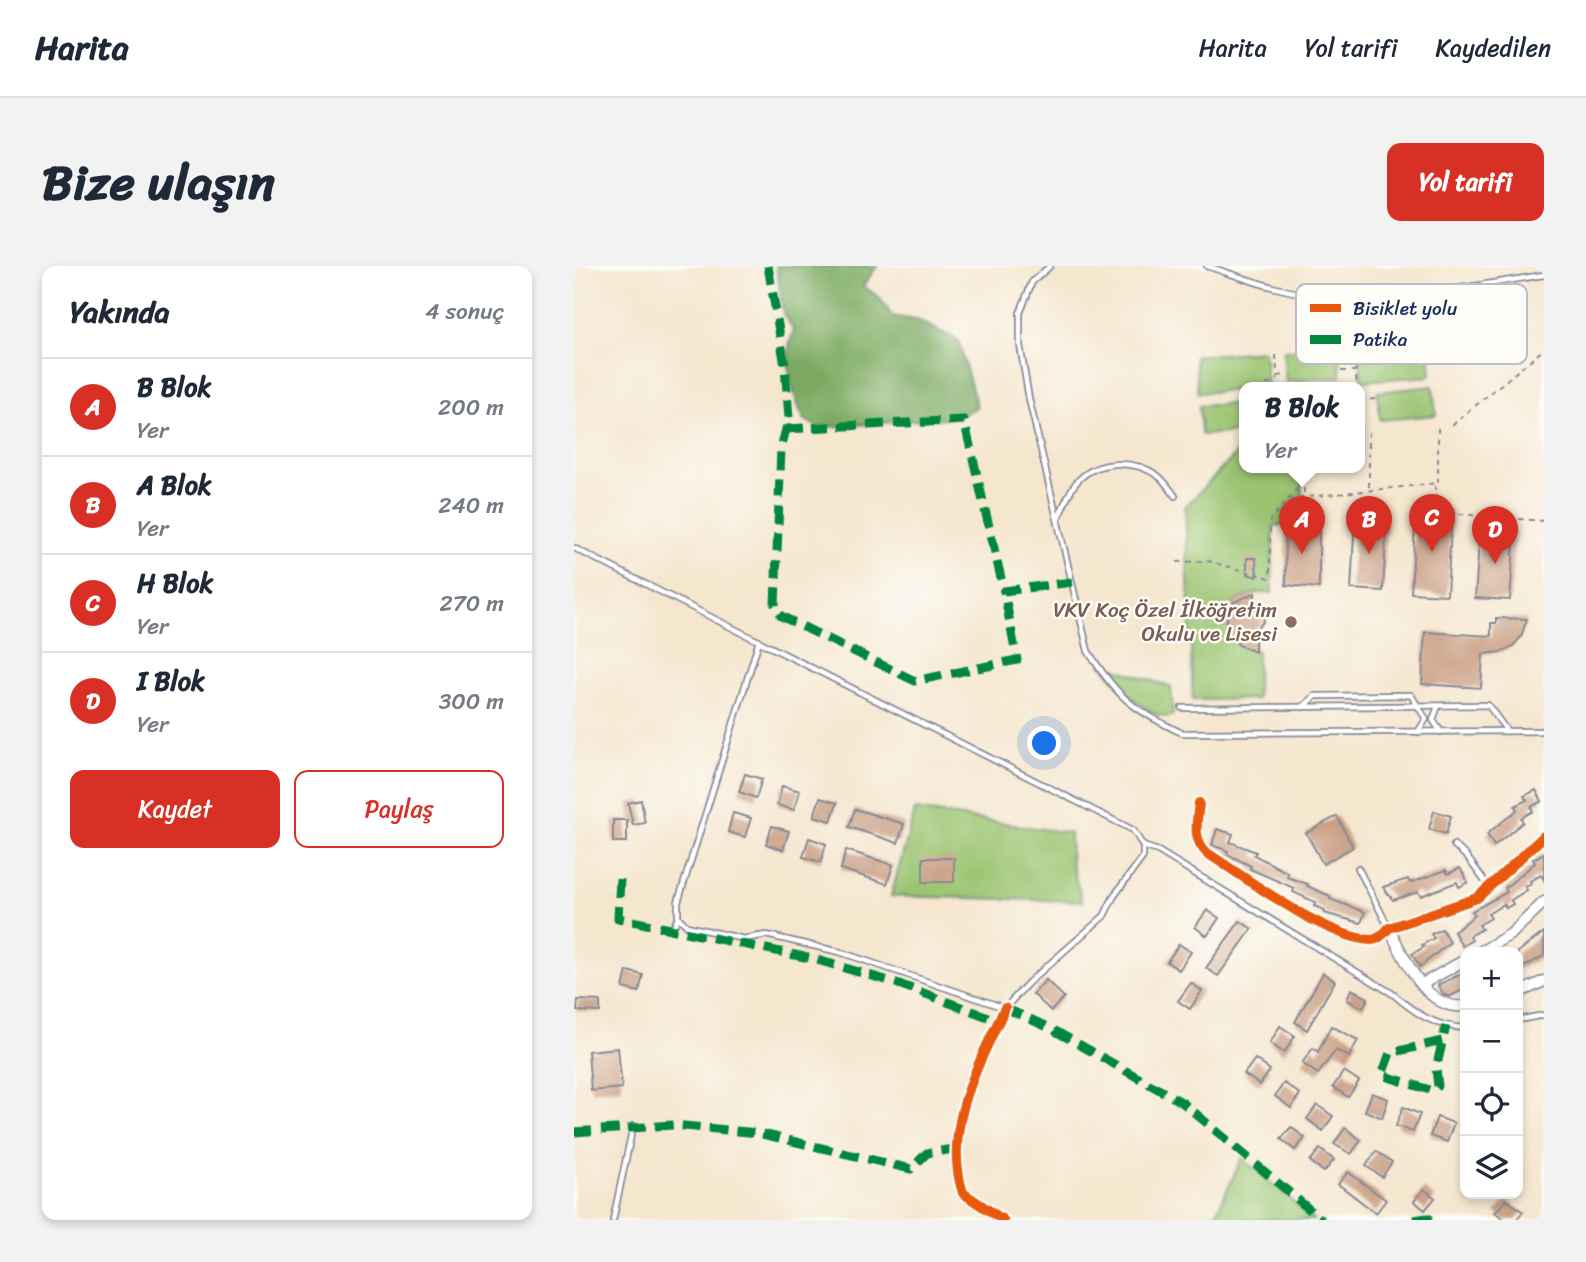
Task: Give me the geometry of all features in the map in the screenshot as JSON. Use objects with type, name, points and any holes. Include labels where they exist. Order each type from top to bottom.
[{"type":"street","points":[[1199,803],[1197,839],[1207,853],[1306,915],[1343,932],[1375,940],[1389,928],[1471,902],[1544,836]]},
{"type":"street","points":[[1489,947],[1511,934],[1544,902]]},
{"type":"street","points":[[1389,928],[1422,984],[1444,1004],[1460,1006]]},
{"type":"street","points":[[1422,984],[1460,963]]},
{"type":"street","points":[[1523,991],[1544,981]]},
{"type":"street","points":[[1003,1220],[988,1215],[963,1193],[954,1149],[965,1098],[1005,1008]]},
{"type":"lane","points":[[1050,266],[1032,282],[1020,313],[1020,345],[1088,651],[1110,686],[1142,714],[1182,733],[1544,731]]},
{"type":"lane","points":[[1207,266],[1296,291]]},
{"type":"lane","points":[[1483,284],[1544,275]]},
{"type":"lane","points":[[1057,520],[1076,484],[1094,470],[1108,465],[1140,466],[1159,476],[1175,496]]},
{"type":"lane","points":[[574,548],[1133,830],[1143,846],[1143,856],[1114,896],[1104,916],[1005,1008],[840,952],[766,935],[744,939],[687,926],[678,917]]},
{"type":"lane","points":[[673,930],[678,917],[678,902],[699,829],[759,641]]},
{"type":"lane","points":[[1303,707],[1315,696],[1410,695],[1420,706],[1426,719],[1418,732]]},
{"type":"lane","points":[[1182,708],[1488,705],[1507,731]]},
{"type":"lane","points":[[1438,706],[1433,720],[1441,732]]},
{"type":"lane","points":[[1454,845],[1473,864],[1489,888]]},
{"type":"lane","points":[[1143,846],[1158,851],[1382,987],[1416,1015],[1460,1028]]},
{"type":"lane","points":[[1358,868],[1389,928]]},
{"type":"lane","points":[[1523,1019],[1544,1015]]},
{"type":"lane","points":[[613,1220],[633,1126]]},
{"type":"path","points":[[1527,363],[1544,349]]},
{"type":"path","points":[[1276,355],[1277,382]]},
{"type":"path","points":[[1355,364],[1357,382]]},
{"type":"path","points":[[1452,425],[1526,364]]},
{"type":"path","points":[[1341,372],[1356,371]]},
{"type":"path","points":[[1277,376],[1285,375]]},
{"type":"path","points":[[1356,375],[1361,375]]},
{"type":"path","points":[[1365,400],[1377,399]]},
{"type":"path","points":[[1289,499],[1438,483],[1438,426]]},
{"type":"path","points":[[1369,432],[1369,490]]},
{"type":"path","points":[[1304,473],[1304,497]]},
{"type":"path","points":[[1177,562],[1208,561],[1270,578],[1270,520],[1304,481]]},
{"type":"path","points":[[1435,483],[1435,494],[1460,514],[1544,521]]},
{"type":"green space","points":[[776,266],[877,266],[863,286],[879,297],[892,316],[917,320],[958,340],[977,407],[958,417],[819,428],[804,419],[790,375],[790,341],[794,331],[783,313]]},
{"type":"green space","points":[[1296,350],[1296,364],[1340,364],[1341,377],[1286,382],[1283,351]]},
{"type":"green space","points":[[1264,351],[1267,382],[1239,382],[1239,390],[1198,393],[1195,356]]},
{"type":"green space","points":[[1361,364],[1430,364],[1431,376],[1362,381]]},
{"type":"green space","points":[[1433,386],[1436,415],[1380,420],[1377,392]]},
{"type":"green space","points":[[1239,403],[1239,432],[1201,435],[1199,406]]},
{"type":"green space","points":[[1239,451],[1239,473],[1302,473],[1302,511],[1284,511],[1284,525],[1273,526],[1272,593],[1255,593],[1234,602],[1229,620],[1233,640],[1257,651],[1257,699],[1193,700],[1185,507]]},
{"type":"green space","points":[[1102,664],[1171,687],[1173,715],[1165,716],[1144,707],[1114,680]]},
{"type":"green space","points":[[915,810],[1070,833],[1071,863],[1082,901],[891,896]]},
{"type":"green space","points":[[1242,1158],[1314,1220],[1213,1220]]},
{"type":"building","points":[[1416,510],[1452,512],[1447,595],[1411,593]]},
{"type":"building","points":[[1355,517],[1387,519],[1383,591],[1351,589]]},
{"type":"building","points":[[1285,520],[1319,520],[1319,588],[1286,585]]},
{"type":"building","points":[[1480,528],[1515,530],[1510,600],[1475,598]]},
{"type":"building","points":[[1247,558],[1256,558],[1257,577],[1247,574]]},
{"type":"building","points":[[1255,593],[1255,610],[1262,614],[1264,621],[1255,631],[1255,652],[1239,645],[1230,636],[1226,625],[1228,612],[1234,602]]},
{"type":"building","points":[[1496,618],[1527,619],[1521,637],[1513,646],[1501,652],[1483,654],[1481,688],[1422,684],[1425,632],[1491,636],[1491,623],[1496,623]]},
{"type":"building","points":[[745,774],[762,779],[756,798],[739,792]]},
{"type":"building","points":[[782,786],[800,791],[794,810],[777,805]]},
{"type":"building","points":[[1536,790],[1542,801],[1531,807],[1533,811],[1521,818],[1523,822],[1494,846],[1487,834],[1517,810],[1515,806],[1527,800],[1524,796]]},
{"type":"building","points":[[820,798],[837,803],[831,821],[814,816]]},
{"type":"building","points":[[641,800],[645,823],[633,825],[628,803]]},
{"type":"building","points":[[855,809],[904,824],[898,843],[849,827]]},
{"type":"building","points":[[1434,811],[1451,816],[1446,834],[1429,829]]},
{"type":"building","points":[[733,813],[751,818],[745,837],[728,832]]},
{"type":"building","points":[[1337,816],[1353,847],[1323,864],[1306,833]]},
{"type":"building","points":[[613,820],[627,820],[627,842],[613,842]]},
{"type":"building","points":[[772,826],[789,831],[783,850],[766,844]]},
{"type":"building","points":[[1217,829],[1233,834],[1230,842],[1256,852],[1254,855],[1288,873],[1287,877],[1308,884],[1307,886],[1330,896],[1330,899],[1365,912],[1361,923],[1324,913],[1325,910],[1314,906],[1315,902],[1293,892],[1294,888],[1250,869],[1251,866],[1227,854],[1228,851],[1212,845]]},
{"type":"building","points":[[809,838],[826,844],[821,862],[803,857]]},
{"type":"building","points":[[846,850],[893,865],[887,884],[841,869]]},
{"type":"building","points":[[1544,853],[1544,880],[1541,875],[1530,881],[1531,884],[1525,887],[1527,890],[1511,900],[1513,904],[1506,908],[1504,904],[1488,914],[1491,918],[1479,925],[1482,929],[1470,936],[1472,940],[1462,946],[1454,932],[1475,915],[1472,911],[1507,892],[1505,888],[1535,863],[1533,859]]},
{"type":"building","points":[[923,858],[954,858],[954,882],[923,882]]},
{"type":"building","points":[[1460,868],[1468,882],[1459,887],[1457,882],[1421,896],[1418,892],[1393,900],[1383,887],[1408,879],[1410,883],[1446,870],[1448,874]]},
{"type":"building","points":[[1207,910],[1219,918],[1207,936],[1195,927]]},
{"type":"building","points":[[1240,921],[1252,929],[1218,976],[1206,968]]},
{"type":"building","points":[[1442,929],[1450,942],[1420,967],[1412,954],[1434,938],[1431,934]]},
{"type":"building","points":[[1544,932],[1544,956],[1523,967],[1523,948]]},
{"type":"building","points":[[1179,944],[1191,952],[1179,970],[1167,962]]},
{"type":"building","points":[[627,971],[643,975],[639,992],[623,988]]},
{"type":"building","points":[[1323,973],[1335,981],[1307,1030],[1295,1022]]},
{"type":"building","points":[[1460,974],[1460,992],[1449,997],[1443,994],[1438,985]]},
{"type":"building","points":[[1046,980],[1064,997],[1051,1011],[1033,994]]},
{"type":"building","points":[[1191,983],[1202,991],[1190,1009],[1178,1001]]},
{"type":"building","points":[[1351,989],[1368,998],[1363,1008],[1347,1000]]},
{"type":"building","points":[[578,1000],[600,1001],[600,1012],[577,1011]]},
{"type":"building","points":[[1280,1026],[1295,1036],[1284,1053],[1270,1043]]},
{"type":"building","points":[[1331,1026],[1358,1040],[1349,1057],[1336,1050],[1318,1074],[1302,1063],[1313,1048],[1318,1052]]},
{"type":"building","points":[[618,1048],[622,1088],[591,1091],[588,1051]]},
{"type":"building","points":[[1255,1059],[1270,1070],[1260,1085],[1244,1074]]},
{"type":"building","points":[[1344,1071],[1359,1081],[1348,1097],[1333,1087]]},
{"type":"building","points":[[1284,1083],[1300,1094],[1291,1108],[1275,1096]]},
{"type":"building","points":[[1372,1093],[1388,1099],[1382,1118],[1365,1111]]},
{"type":"building","points":[[1317,1105],[1333,1116],[1323,1131],[1307,1119]]},
{"type":"building","points":[[1403,1107],[1420,1114],[1413,1132],[1396,1126]]},
{"type":"building","points":[[1437,1117],[1454,1123],[1447,1142],[1430,1136]]},
{"type":"building","points":[[1291,1127],[1305,1138],[1295,1150],[1281,1139]]},
{"type":"building","points":[[1345,1128],[1361,1140],[1351,1154],[1334,1144]]},
{"type":"building","points":[[1320,1149],[1334,1160],[1324,1172],[1310,1161]]},
{"type":"building","points":[[1376,1151],[1392,1162],[1382,1177],[1366,1166]]},
{"type":"building","points":[[1348,1172],[1386,1200],[1376,1213],[1338,1184]]},
{"type":"building","points":[[1424,1189],[1435,1198],[1425,1210],[1414,1201]]},
{"type":"building","points":[[1507,1200],[1523,1212],[1516,1220],[1505,1220],[1495,1212]]},
{"type":"marked path","points":[[768,266],[785,366],[789,418],[781,448],[775,605],[781,616],[915,681],[1017,660],[1004,591],[1072,582]]},
{"type":"marked path","points":[[786,429],[964,420],[1004,591]]},
{"type":"marked path","points":[[620,879],[618,918],[814,959],[896,983],[999,1021]]},
{"type":"marked path","points":[[1005,1008],[1050,1028],[1183,1103],[1322,1220]]},
{"type":"marked path","points":[[1442,1041],[1390,1053],[1382,1075],[1433,1091],[1438,1086],[1436,1069],[1446,1026]]},
{"type":"marked path","points":[[574,1132],[673,1125],[758,1133],[911,1169],[927,1153],[954,1149]]},
{"type":"marked path","points":[[1414,1220],[1433,1220]]},
{"type":"cycle path","points":[[1199,803],[1197,836],[1207,853],[1309,918],[1331,929],[1371,940],[1379,938],[1389,928],[1477,898],[1544,836]]},
{"type":"cycle path","points":[[1003,1220],[963,1193],[957,1145],[960,1121],[974,1075],[1005,1008]]},
{"type":"place","name":"H Blok","points":[[1432,552]]},
{"type":"place","name":"B Blok","points":[[1302,554]]},
{"type":"place","name":"A Blok","points":[[1369,554]]},
{"type":"place","name":"I Blok","points":[[1495,564]]},
{"type":"place","name":"VKV Koç Özel İlköğretim Okulu ve Lisesi","points":[[1291,622]]}]
